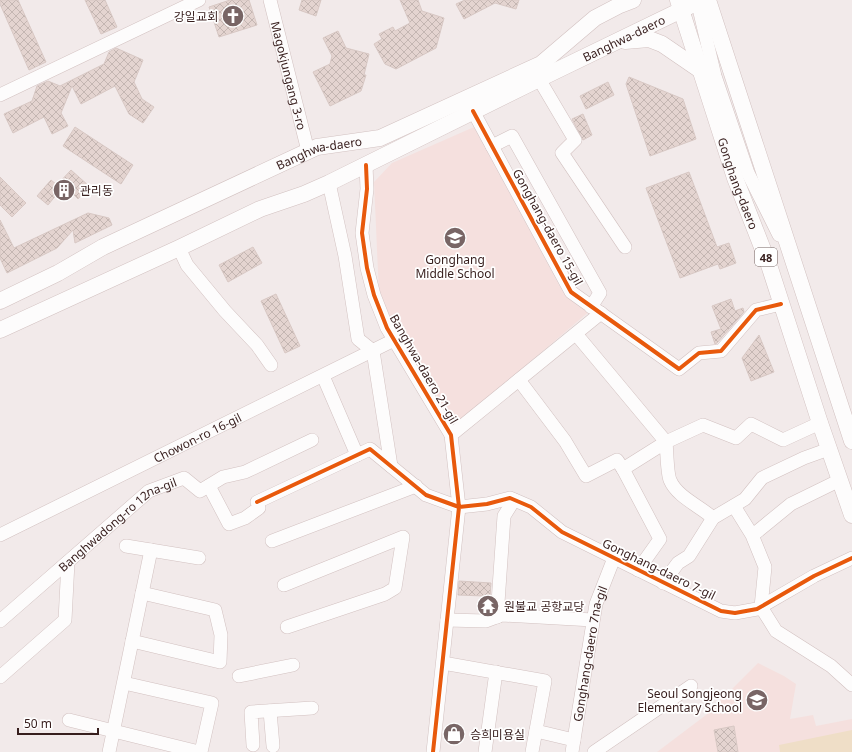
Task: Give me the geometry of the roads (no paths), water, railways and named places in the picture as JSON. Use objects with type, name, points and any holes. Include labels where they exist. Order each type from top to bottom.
[{"type":"main road","name":"Banghwa-daero","points":[[0,330],[260,209],[304,194],[329,183],[617,41],[680,3],[701,1]]},
{"type":"main road","name":"48","points":[[701,1],[796,268],[852,441]]},
{"type":"main road","name":"Banghwa-daero","points":[[0,301],[58,273],[103,247],[317,147],[327,144],[380,138],[541,64],[595,18],[625,2]]},
{"type":"main road","name":"Gonghang-daero","points":[[680,3],[735,178],[769,265],[852,516]]},
{"type":"main road","points":[[617,41],[649,39],[662,44],[700,70]]},
{"type":"street","points":[[0,95],[199,0]]},
{"type":"street","name":"Magokjungang 3-ro","points":[[270,0],[308,151]]},
{"type":"street","points":[[539,79],[574,140],[562,153],[624,247]]},
{"type":"street","name":"Gonghang-daero 15-gil","points":[[474,111],[570,292],[679,369],[699,353],[721,351],[756,310],[781,304]]},
{"type":"street","points":[[492,146],[512,136],[600,293],[596,310]]},
{"type":"street","name":"Banghwa-daero 21-gil","points":[[366,165],[367,189],[362,233],[367,268],[374,295],[387,328],[451,435],[459,507],[433,752]]},
{"type":"street","points":[[329,183],[345,256],[358,339],[373,351],[391,466]]},
{"type":"street","points":[[179,248],[187,265],[224,311],[257,345],[271,365]]},
{"type":"street","name":"Banghwa-daero 21-gil","points":[[451,435],[576,334],[596,310]]},
{"type":"street","points":[[576,334],[666,442],[670,480],[682,496],[704,510],[713,518]]},
{"type":"street","name":"Chowon-ro 16-gil","points":[[0,535],[324,376],[394,340]]},
{"type":"street","points":[[324,376],[357,455]]},
{"type":"street","points":[[519,380],[565,441],[586,476],[616,460],[623,469],[660,538],[638,570]]},
{"type":"street","points":[[623,469],[666,442],[703,425],[736,438],[751,424],[783,440],[820,423]]},
{"type":"street","points":[[312,440],[245,472],[223,477],[209,486],[229,524],[245,518],[258,505],[370,449],[426,495],[459,507]]},
{"type":"street","points":[[663,583],[678,564],[689,556],[713,518],[746,499],[762,478],[804,458],[829,450]]},
{"type":"street","name":"Banghwadong-ro 12na-gil","points":[[0,621],[149,491],[184,478],[200,491],[209,486]]},
{"type":"street","points":[[753,535],[791,504],[840,480]]},
{"type":"street","points":[[272,541],[416,486]]},
{"type":"street","name":"Gonghang-daero 7-gil","points":[[459,507],[487,504],[510,498],[531,507],[562,532],[721,611],[735,613],[757,609],[814,576],[852,558]]},
{"type":"street","points":[[497,617],[504,516],[514,500]]},
{"type":"street","points":[[734,506],[753,535],[765,567],[761,607],[776,631],[831,666],[852,685]]},
{"type":"street","points":[[284,585],[403,537],[395,588],[385,594],[288,627]]},
{"type":"street","points":[[126,546],[199,558]]},
{"type":"street","points":[[109,752],[151,550]]},
{"type":"street","name":"Gonghang-daero 7na-gil","points":[[573,746],[596,604],[614,558]]},
{"type":"street","points":[[0,677],[66,620],[68,562]]},
{"type":"street","points":[[132,640],[220,662],[221,635],[215,610],[142,593]]},
{"type":"street","points":[[447,620],[486,621],[502,615],[593,620]]},
{"type":"street","points":[[443,663],[545,681],[532,752]]},
{"type":"street","points":[[239,676],[293,665]]},
{"type":"street","points":[[485,752],[496,672]]},
{"type":"street","points":[[69,720],[200,752],[212,704],[124,683]]},
{"type":"street","points":[[594,752],[691,686]]},
{"type":"street","points":[[253,745],[251,712],[312,708]]},
{"type":"street","points":[[270,711],[273,746]]},
{"type":"street","points":[[536,731],[573,746]]},
{"type":"place","name":"강일교회","points":[[233,16]]},
{"type":"place","name":"관리동","points":[[64,190]]},
{"type":"place","name":"Gonghang Middle School","points":[[455,238]]},
{"type":"place","name":"원불교 공항교당","points":[[488,606]]},
{"type":"place","name":"Seoul Songjeong Elementary School","points":[[757,700]]},
{"type":"place","name":"승희미용실","points":[[454,734]]}]
